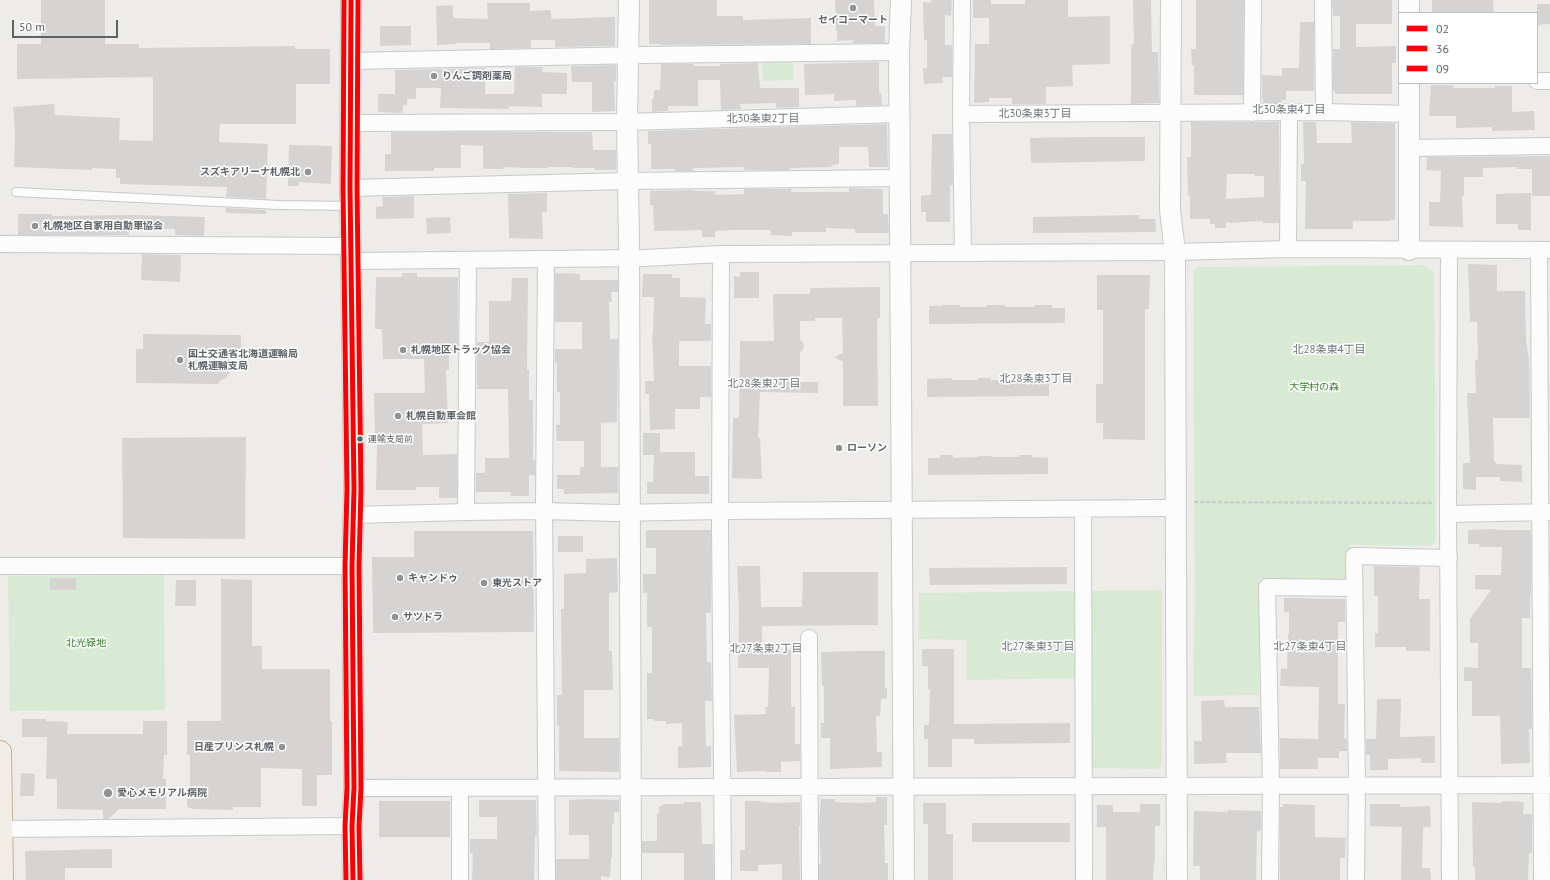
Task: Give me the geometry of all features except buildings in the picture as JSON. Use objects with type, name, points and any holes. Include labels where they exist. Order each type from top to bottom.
[{"type":"highway","points":[[0,752],[2,880]]},
{"type":"street","points":[[351,0],[354,788],[352,826],[353,880]]},
{"type":"street","points":[[629,0],[627,181],[629,258],[631,880]]},
{"type":"street","points":[[901,0],[899,52],[899,178],[904,880]]},
{"type":"street","points":[[962,0],[961,114],[963,253]]},
{"type":"street","points":[[1171,0],[1170,210],[1175,252],[1185,505],[1178,786],[1178,880]]},
{"type":"street","points":[[1252,112],[1253,0]]},
{"type":"street","points":[[1323,0],[1324,112]]},
{"type":"street","points":[[1409,0],[1409,12]]},
{"type":"street","points":[[351,62],[899,52]]},
{"type":"street","points":[[1538,81],[1550,81]]},
{"type":"street","points":[[1409,84],[1409,250]]},
{"type":"street","points":[[961,114],[1252,112],[1409,114]]},
{"type":"street","points":[[1288,249],[1289,112]]},
{"type":"street","points":[[351,123],[627,122],[899,114]]},
{"type":"street","points":[[1409,148],[1550,146]]},
{"type":"street","points":[[351,197],[627,181],[899,178]]},
{"type":"street","points":[[0,244],[352,254],[468,260],[629,258],[721,254],[1175,252],[1288,249],[1545,250],[1546,785],[1542,880]]},
{"type":"street","points":[[1449,250],[1444,508],[1449,558],[1450,880]]},
{"type":"street","points":[[721,254],[720,511],[723,880]]},
{"type":"street","points":[[546,259],[544,512],[547,880]]},
{"type":"street","points":[[466,512],[468,260]]},
{"type":"street","points":[[353,515],[466,512],[630,513],[720,511],[1083,509],[1185,505]]},
{"type":"street","points":[[1444,508],[1545,512]]},
{"type":"street","points":[[1083,509],[1084,880]]},
{"type":"street","points":[[1356,880],[1357,786],[1354,556],[1449,558]]},
{"type":"street","points":[[0,566],[352,566]]},
{"type":"street","points":[[1270,880],[1267,587],[1354,588]]},
{"type":"street","points":[[809,638],[810,880]]},
{"type":"street","points":[[354,788],[1546,785]]},
{"type":"street","points":[[460,788],[460,880]]},
{"type":"street","points":[[1,829],[352,826]]},
{"type":"lane","points":[[16,192],[279,205],[351,197]]},
{"type":"path","points":[[1185,505],[1444,508]]},
{"type":"green space","points":[[762,62],[793,62],[794,80],[763,81]]},
{"type":"green space","name":"大学村の森","points":[[1425,265],[1434,272],[1436,540],[1431,546],[1350,545],[1351,575],[1344,581],[1260,579],[1259,695],[1193,696],[1195,599],[1193,273],[1197,267]]},
{"type":"green space","name":"北光緑地","points":[[164,575],[165,710],[10,711],[8,576]]},
{"type":"green space","points":[[1162,590],[1162,764],[1157,769],[1092,768],[1092,678],[967,680],[967,640],[918,639],[919,593]]},
{"type":"transit line","name":"36","points":[[344,0],[343,188],[347,489],[345,566],[347,788],[345,826],[346,880]]},
{"type":"transit line","name":"02","points":[[351,0],[350,188],[354,489],[352,566],[354,788],[352,826],[353,880]]},
{"type":"transit line","name":"09","points":[[358,0],[357,188],[361,489],[359,566],[361,788],[359,826],[360,880]]},
{"type":"place","name":"セイコーマート","points":[[853,8]]},
{"type":"place","name":"りんご調剤薬局","points":[[434,76]]},
{"type":"place","name":"スズキアリーナ札幌北","points":[[308,172]]},
{"type":"place","name":"札幌地区自家用自動車協会","points":[[35,226]]},
{"type":"place","name":"札幌地区トラック協会","points":[[403,350]]},
{"type":"place","name":"国土交通省北海道運輸局 札幌運輸支局","points":[[180,360]]},
{"type":"place","name":"札幌自動車会館","points":[[398,416]]},
{"type":"place","name":"運輸支局前","points":[[360,439]]},
{"type":"place","name":"ローソン","points":[[839,448]]},
{"type":"place","name":"キャンドゥ","points":[[400,578]]},
{"type":"place","name":"東光ストア","points":[[484,583]]},
{"type":"place","name":"サツドラ","points":[[395,617]]},
{"type":"place","name":"日産プリンス札幌","points":[[282,747]]},
{"type":"place","name":"愛心メモリアル病院","points":[[108,793]]},
{"type":"district","name":"北30条東4丁目","points":[[1289,110]]},
{"type":"district","name":"北30条東3丁目","points":[[1035,114]]},
{"type":"district","name":"北30条東2丁目","points":[[763,119]]},
{"type":"district","name":"北28条東4丁目","points":[[1329,350]]},
{"type":"district","name":"北28条東3丁目","points":[[1036,379]]},
{"type":"district","name":"北28条東2丁目","points":[[764,384]]},
{"type":"district","name":"北27条東3丁目","points":[[1038,647]]},
{"type":"district","name":"北27条東4丁目","points":[[1310,647]]},
{"type":"district","name":"北27条東2丁目","points":[[766,649]]}]
